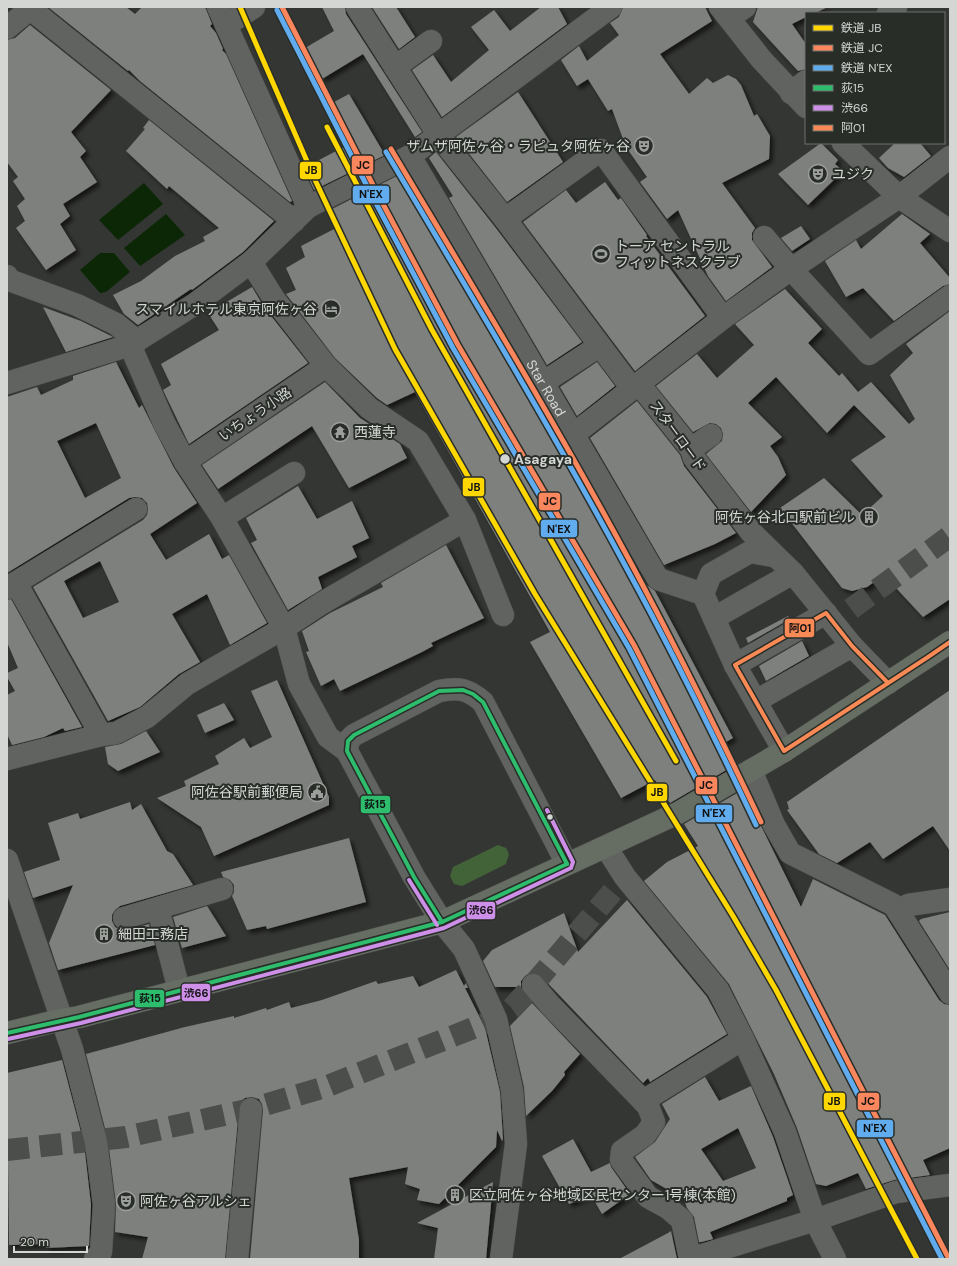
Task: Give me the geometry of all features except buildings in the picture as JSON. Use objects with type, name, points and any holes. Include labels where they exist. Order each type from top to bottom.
[{"type":"main road","points":[[7,1033],[79,1017],[442,922],[678,813],[784,751],[950,642]]},
{"type":"street","points":[[254,7],[222,16],[301,214]]},
{"type":"street","name":"スターロード","points":[[357,7],[439,136],[505,219],[628,383],[637,385],[643,389],[691,449],[694,458],[751,532],[793,573],[852,646],[888,683]]},
{"type":"street","points":[[7,383],[134,343],[195,304],[251,262],[301,214],[410,156],[439,136],[611,7]]},
{"type":"street","points":[[7,28],[29,8],[301,214]]},
{"type":"street","points":[[731,11],[761,59],[801,93]]},
{"type":"street","points":[[395,66],[431,41]]},
{"type":"street","points":[[844,144],[900,197],[950,231]]},
{"type":"street","points":[[505,219],[601,150],[723,318]]},
{"type":"street","name":"Star Road","points":[[410,156],[544,382],[658,579],[703,594]]},
{"type":"street","points":[[574,434],[723,318],[791,270],[900,197],[950,157]]},
{"type":"street","points":[[764,237],[791,270],[869,354],[950,296]]},
{"type":"street","points":[[251,262],[274,299],[326,366],[369,408],[418,441],[465,520],[504,615]]},
{"type":"street","points":[[7,276],[9,280],[77,305],[116,324],[134,343],[164,423],[185,462],[222,518],[284,628],[299,684],[328,737],[347,751],[414,877],[442,922],[464,949],[496,1019],[512,1090],[516,1144],[501,1259]]},
{"type":"street","points":[[544,382],[599,346]]},
{"type":"street","name":"いちょう小路","points":[[185,462],[326,366]]},
{"type":"street","points":[[691,449],[711,435]]},
{"type":"street","points":[[222,518],[294,472]]},
{"type":"street","points":[[101,735],[12,586],[136,509]]},
{"type":"street","points":[[7,759],[101,735],[116,733],[147,717],[187,684],[465,520]]},
{"type":"street","points":[[774,556],[750,552],[711,574],[703,594],[735,665],[784,751]]},
{"type":"street","points":[[714,618],[793,573]]},
{"type":"street","points":[[735,665],[826,613]]},
{"type":"street","points":[[756,701],[852,646]]},
{"type":"street","points":[[347,751],[348,742],[354,735],[440,691],[452,688],[472,692],[483,702],[567,864]]},
{"type":"street","points":[[751,770],[774,825],[790,853],[894,907],[950,993]]},
{"type":"street","points":[[606,847],[625,877],[718,990],[743,1039],[785,1132],[815,1220],[835,1259]]},
{"type":"street","points":[[7,860],[60,1020],[72,1049],[96,1142],[104,1205],[101,1252],[95,1259]]},
{"type":"street","points":[[124,918],[222,889]]},
{"type":"street","points":[[894,907],[950,899]]},
{"type":"street","points":[[158,908],[179,990]]},
{"type":"street","points":[[534,984],[550,1004],[648,1106],[654,1122],[645,1135],[622,1151],[621,1160],[648,1197],[668,1208],[682,1220],[690,1259],[815,1220],[896,1192],[950,1185]]},
{"type":"street","points":[[643,1101],[743,1039]]},
{"type":"street","points":[[237,1259],[251,1109]]},
{"type":"street","points":[[83,1259],[88,1259]]},
{"type":"shaded area","points":[[144,183],[163,204],[118,240],[99,220]]},
{"type":"shaded area","points":[[166,214],[185,235],[140,266],[124,248]]},
{"type":"shaded area","points":[[100,253],[114,253],[130,272],[106,292],[100,293],[80,270]]},
{"type":"shaded area","points":[[498,845],[506,848],[509,854],[506,864],[462,886],[454,884],[450,876],[453,867]]},
{"type":"tunnel","points":[[851,609],[950,536]]},
{"type":"tunnel","points":[[7,1150],[126,1137],[251,1109],[325,1087],[496,1019],[512,1008],[533,985],[625,877]]},
{"type":"rail line","name":"JB","points":[[240,7],[316,182],[395,349],[535,594],[733,916],[776,990],[917,1259]]},
{"type":"rail line","name":"JC","points":[[282,7],[375,189],[458,345],[634,645],[949,1259]]},
{"type":"rail line","name":"N'EX","points":[[277,10],[370,192],[453,348],[629,648],[942,1259]]},
{"type":"rail line","name":"JB","points":[[327,127],[432,330],[676,761]]},
{"type":"rail line","name":"JC","points":[[391,149],[575,461],[650,599],[761,822]]},
{"type":"rail line","name":"N'EX","points":[[386,152],[509,359],[598,516],[677,664],[756,825]]},
{"type":"transit line","name":"阿01","points":[[888,683],[852,646],[826,613],[735,665],[784,751],[928,657],[950,642]]},
{"type":"transit line","name":"荻15","points":[[442,922],[414,877],[347,751],[348,741],[354,735],[439,691],[463,690],[473,694],[483,702],[567,864]]},
{"type":"transit line","name":"渋66","points":[[8,1039],[81,1023],[444,928],[571,868],[573,862],[547,810]]},
{"type":"transit line","name":"荻15","points":[[7,1033],[79,1017],[442,922],[567,864]]},
{"type":"transit line","name":"渋66","points":[[409,880],[437,925]]},
{"type":"place","name":"ザムザ阿佐ヶ谷・ラピュタ阿佐ヶ谷","points":[[644,146]]},
{"type":"place","name":"ユジク","points":[[818,174]]},
{"type":"place","name":"トーア セントラル フィットネスクラブ","points":[[601,254]]},
{"type":"place","name":"スマイルホテル東京阿佐ヶ谷","points":[[331,309]]},
{"type":"place","name":"西蓮寺","points":[[340,432]]},
{"type":"place","name":"Asagaya","points":[[505,459]]},
{"type":"place","name":"阿佐ヶ谷北口駅前ビル","points":[[869,517]]},
{"type":"place","name":"阿佐谷駅前郵便局","points":[[317,792]]},
{"type":"place","name":"細田工務店","points":[[104,934]]},
{"type":"place","name":"区立阿佐ヶ谷地域区民センター1号棟(本館)","points":[[455,1195]]},
{"type":"place","name":"阿佐ヶ谷アルシェ","points":[[126,1201]]}]
